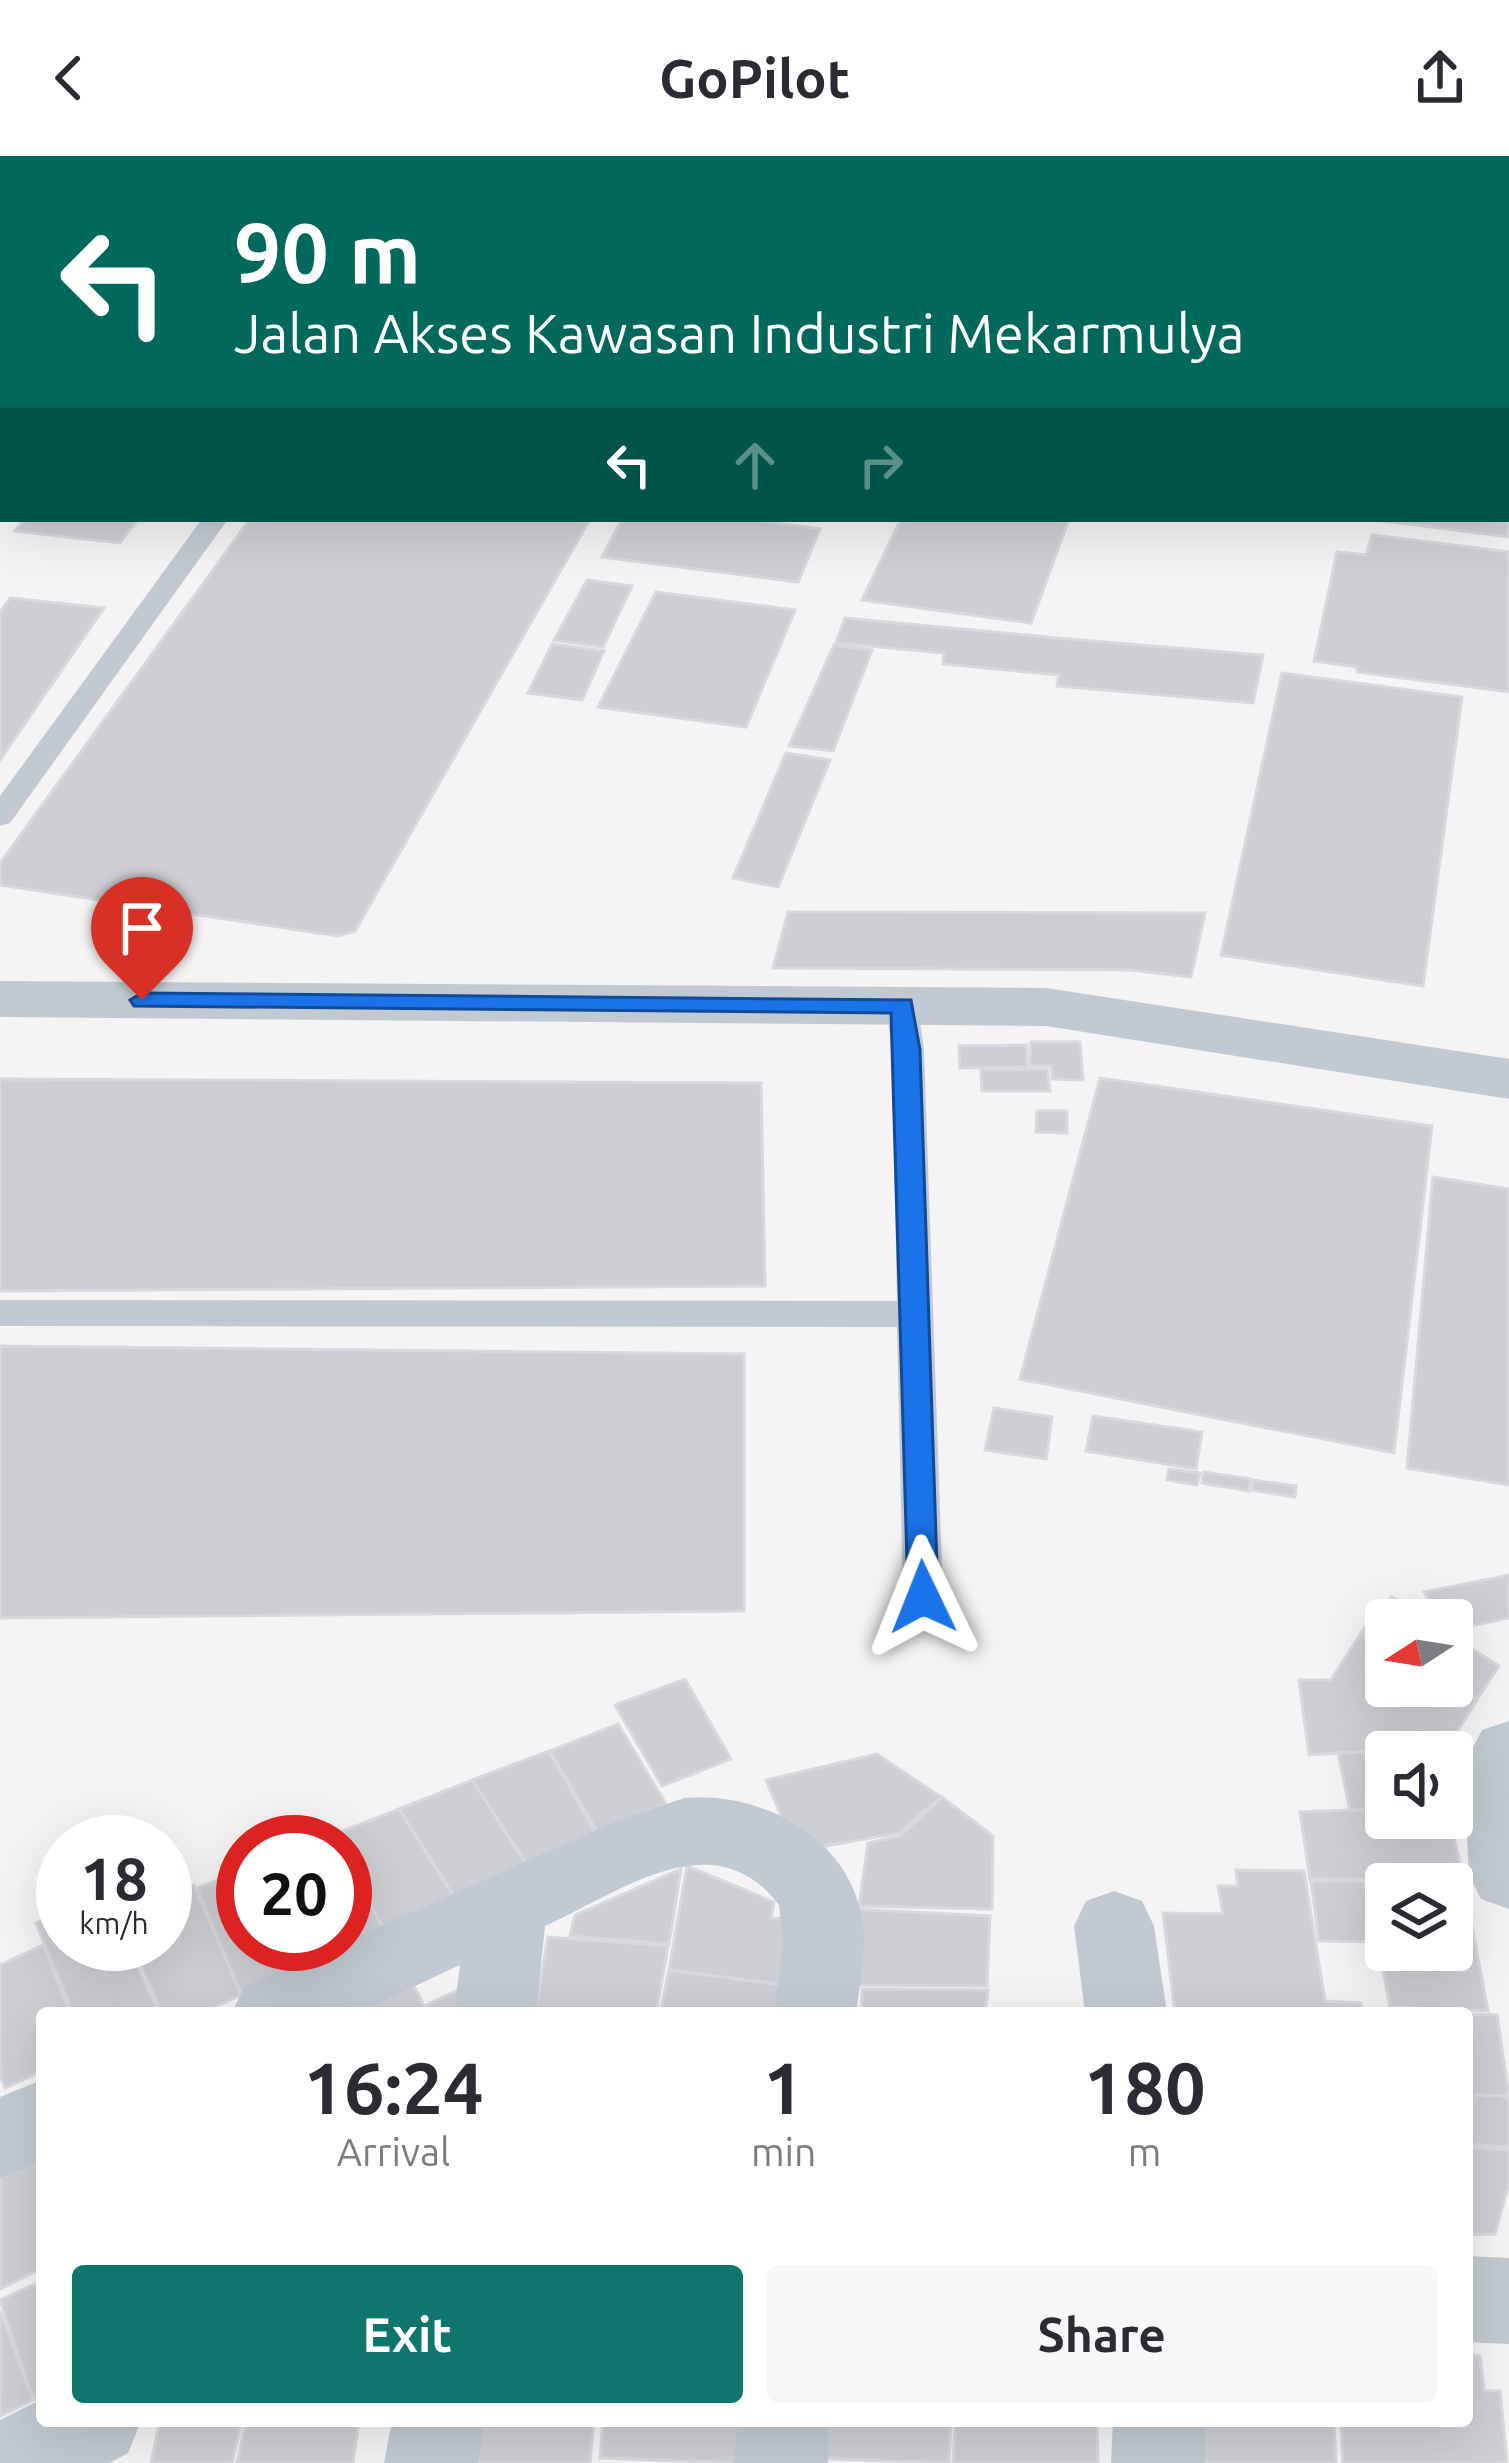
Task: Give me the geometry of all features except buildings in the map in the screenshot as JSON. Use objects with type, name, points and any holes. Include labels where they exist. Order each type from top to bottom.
[{"type":"street","points":[[0,1000],[1046,1006],[1509,1079]]},
{"type":"street","points":[[1509,1753],[1501,1767],[1509,1875]]},
{"type":"street","points":[[286,2007],[507,1905],[684,1831],[743,1836],[782,1857],[809,1884],[820,1905],[822,1960],[815,2007]]},
{"type":"street","points":[[496,2007],[507,1905]]},
{"type":"street","points":[[1114,1926],[1125,2007]]},
{"type":"street","points":[[0,2139],[36,2122]]},
{"type":"street","points":[[1473,2299],[1509,2300]]},
{"type":"street","points":[[430,2463],[437,2427]]},
{"type":"street","points":[[781,2463],[783,2427]]},
{"type":"street","points":[[1158,2463],[1159,2427]]},
{"type":"lane","points":[[0,817],[213,522]]},
{"type":"lane","points":[[902,1006],[908,1050],[923,1597]]},
{"type":"lane","points":[[0,1313],[913,1314]]},
{"type":"route","points":[[142,1000],[902,1006],[908,1050],[923,1597]]}]
